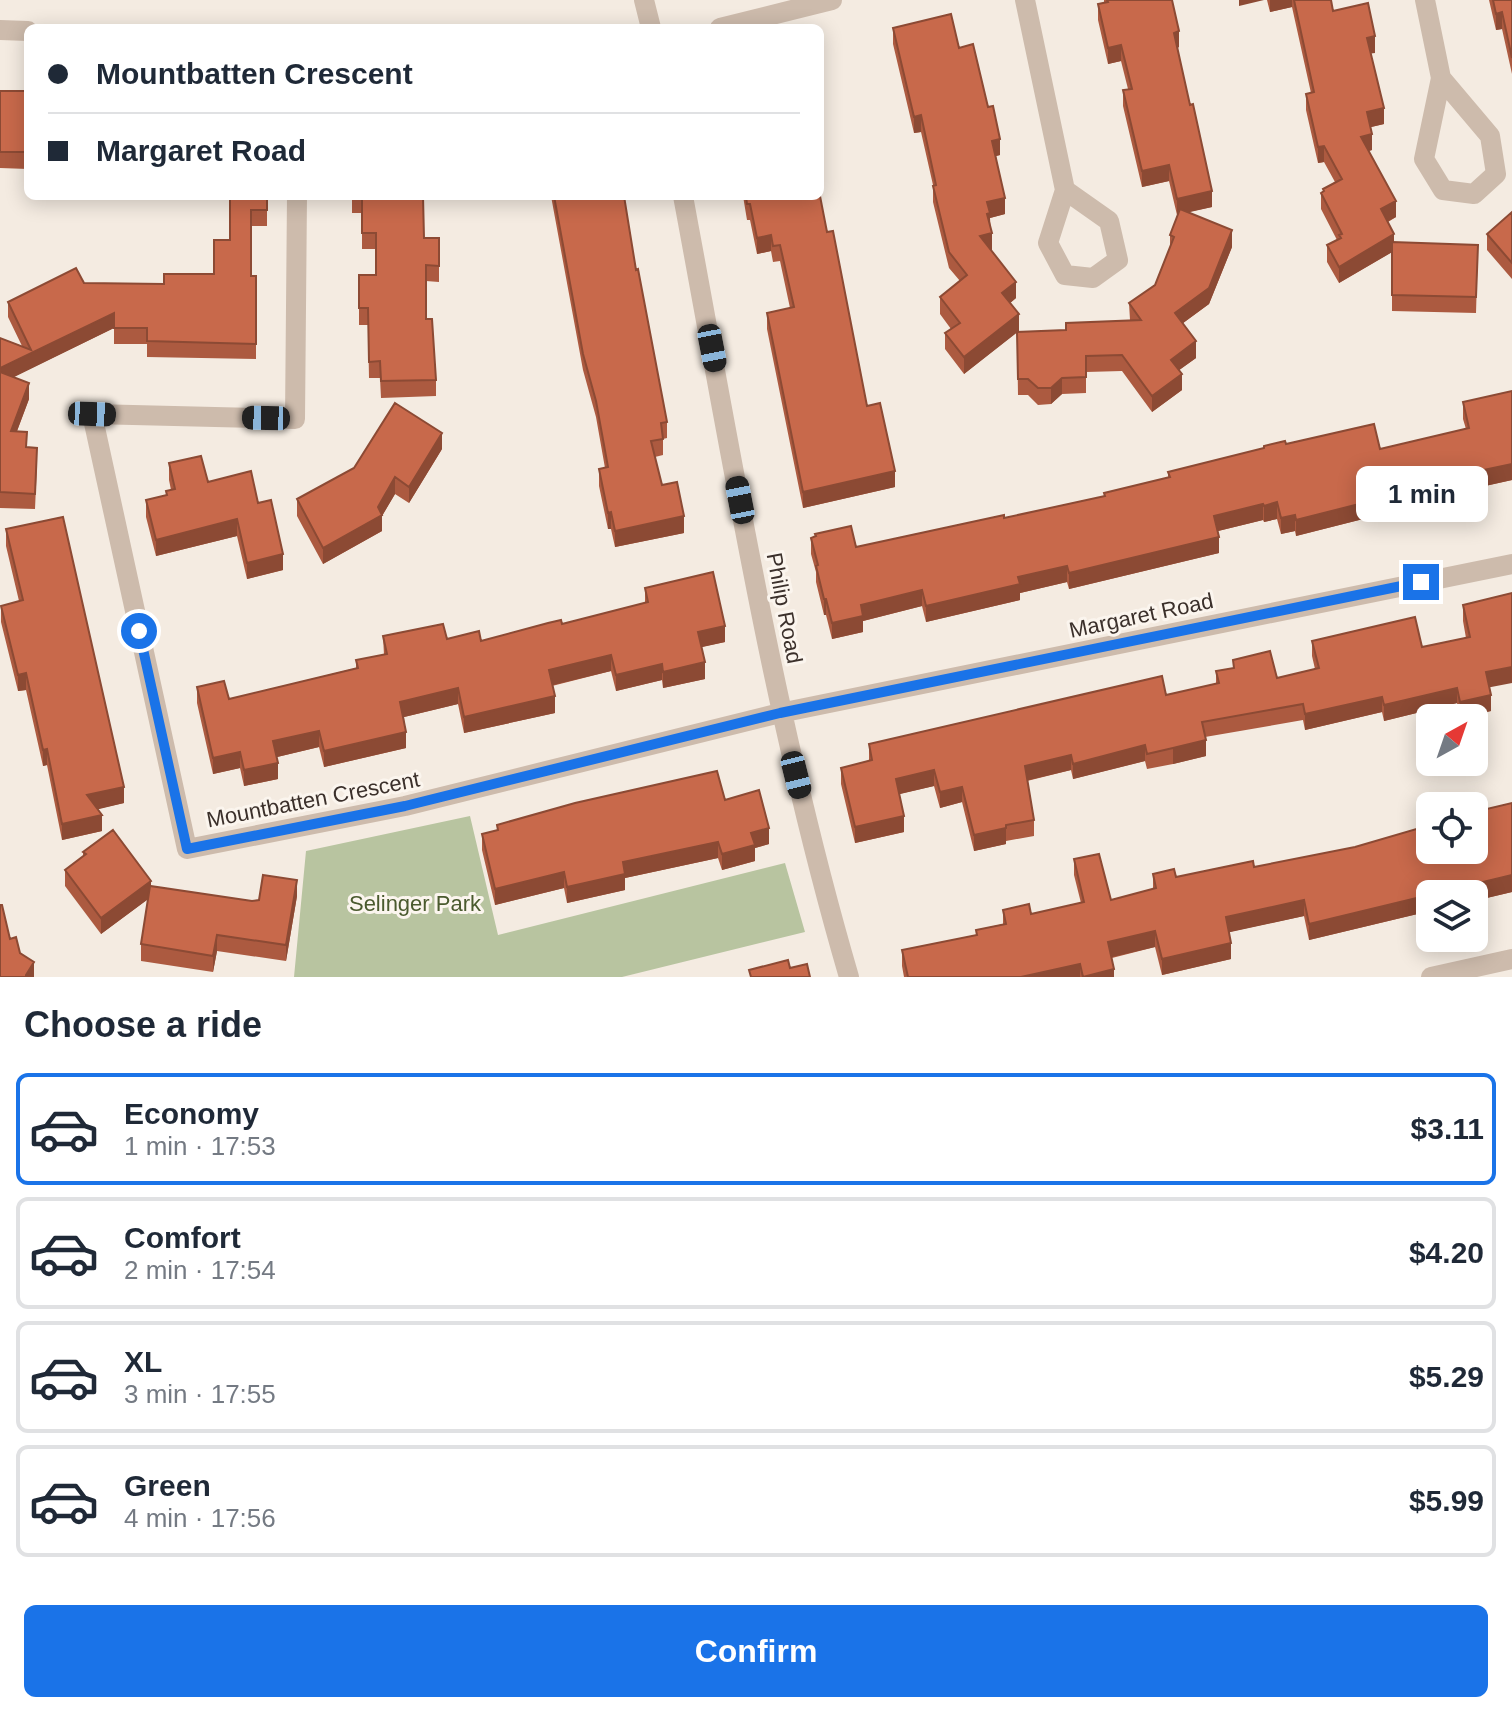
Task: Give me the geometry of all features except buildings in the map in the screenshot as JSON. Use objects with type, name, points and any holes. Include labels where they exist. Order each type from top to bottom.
[{"type":"street","points":[[644,0],[650,24]]},
{"type":"street","points":[[736,24],[832,0]]},
{"type":"street","points":[[1025,0],[1065,190]]},
{"type":"street","points":[[1425,0],[1441,78],[1424,159],[1443,190],[1474,194],[1496,174],[1490,136],[1441,78]]},
{"type":"street","points":[[0,30],[24,31]]},
{"type":"street","name":"Mountbatten Crescent","points":[[297,200],[295,419],[92,414],[187,849],[405,806],[780,713]]},
{"type":"street","name":"Philip Road","points":[[684,200],[780,713],[826,899],[849,977]]},
{"type":"street","name":"Margaret Road","points":[[780,713],[1512,564]]},
{"type":"street","points":[[1431,977],[1512,959]]},
{"type":"green space","name":"Selinger Park","points":[[470,816],[498,935],[785,863],[805,932],[622,977],[294,977],[306,851]]},
{"type":"route","points":[[139,631],[187,849],[405,806],[780,713],[1421,582]]}]
